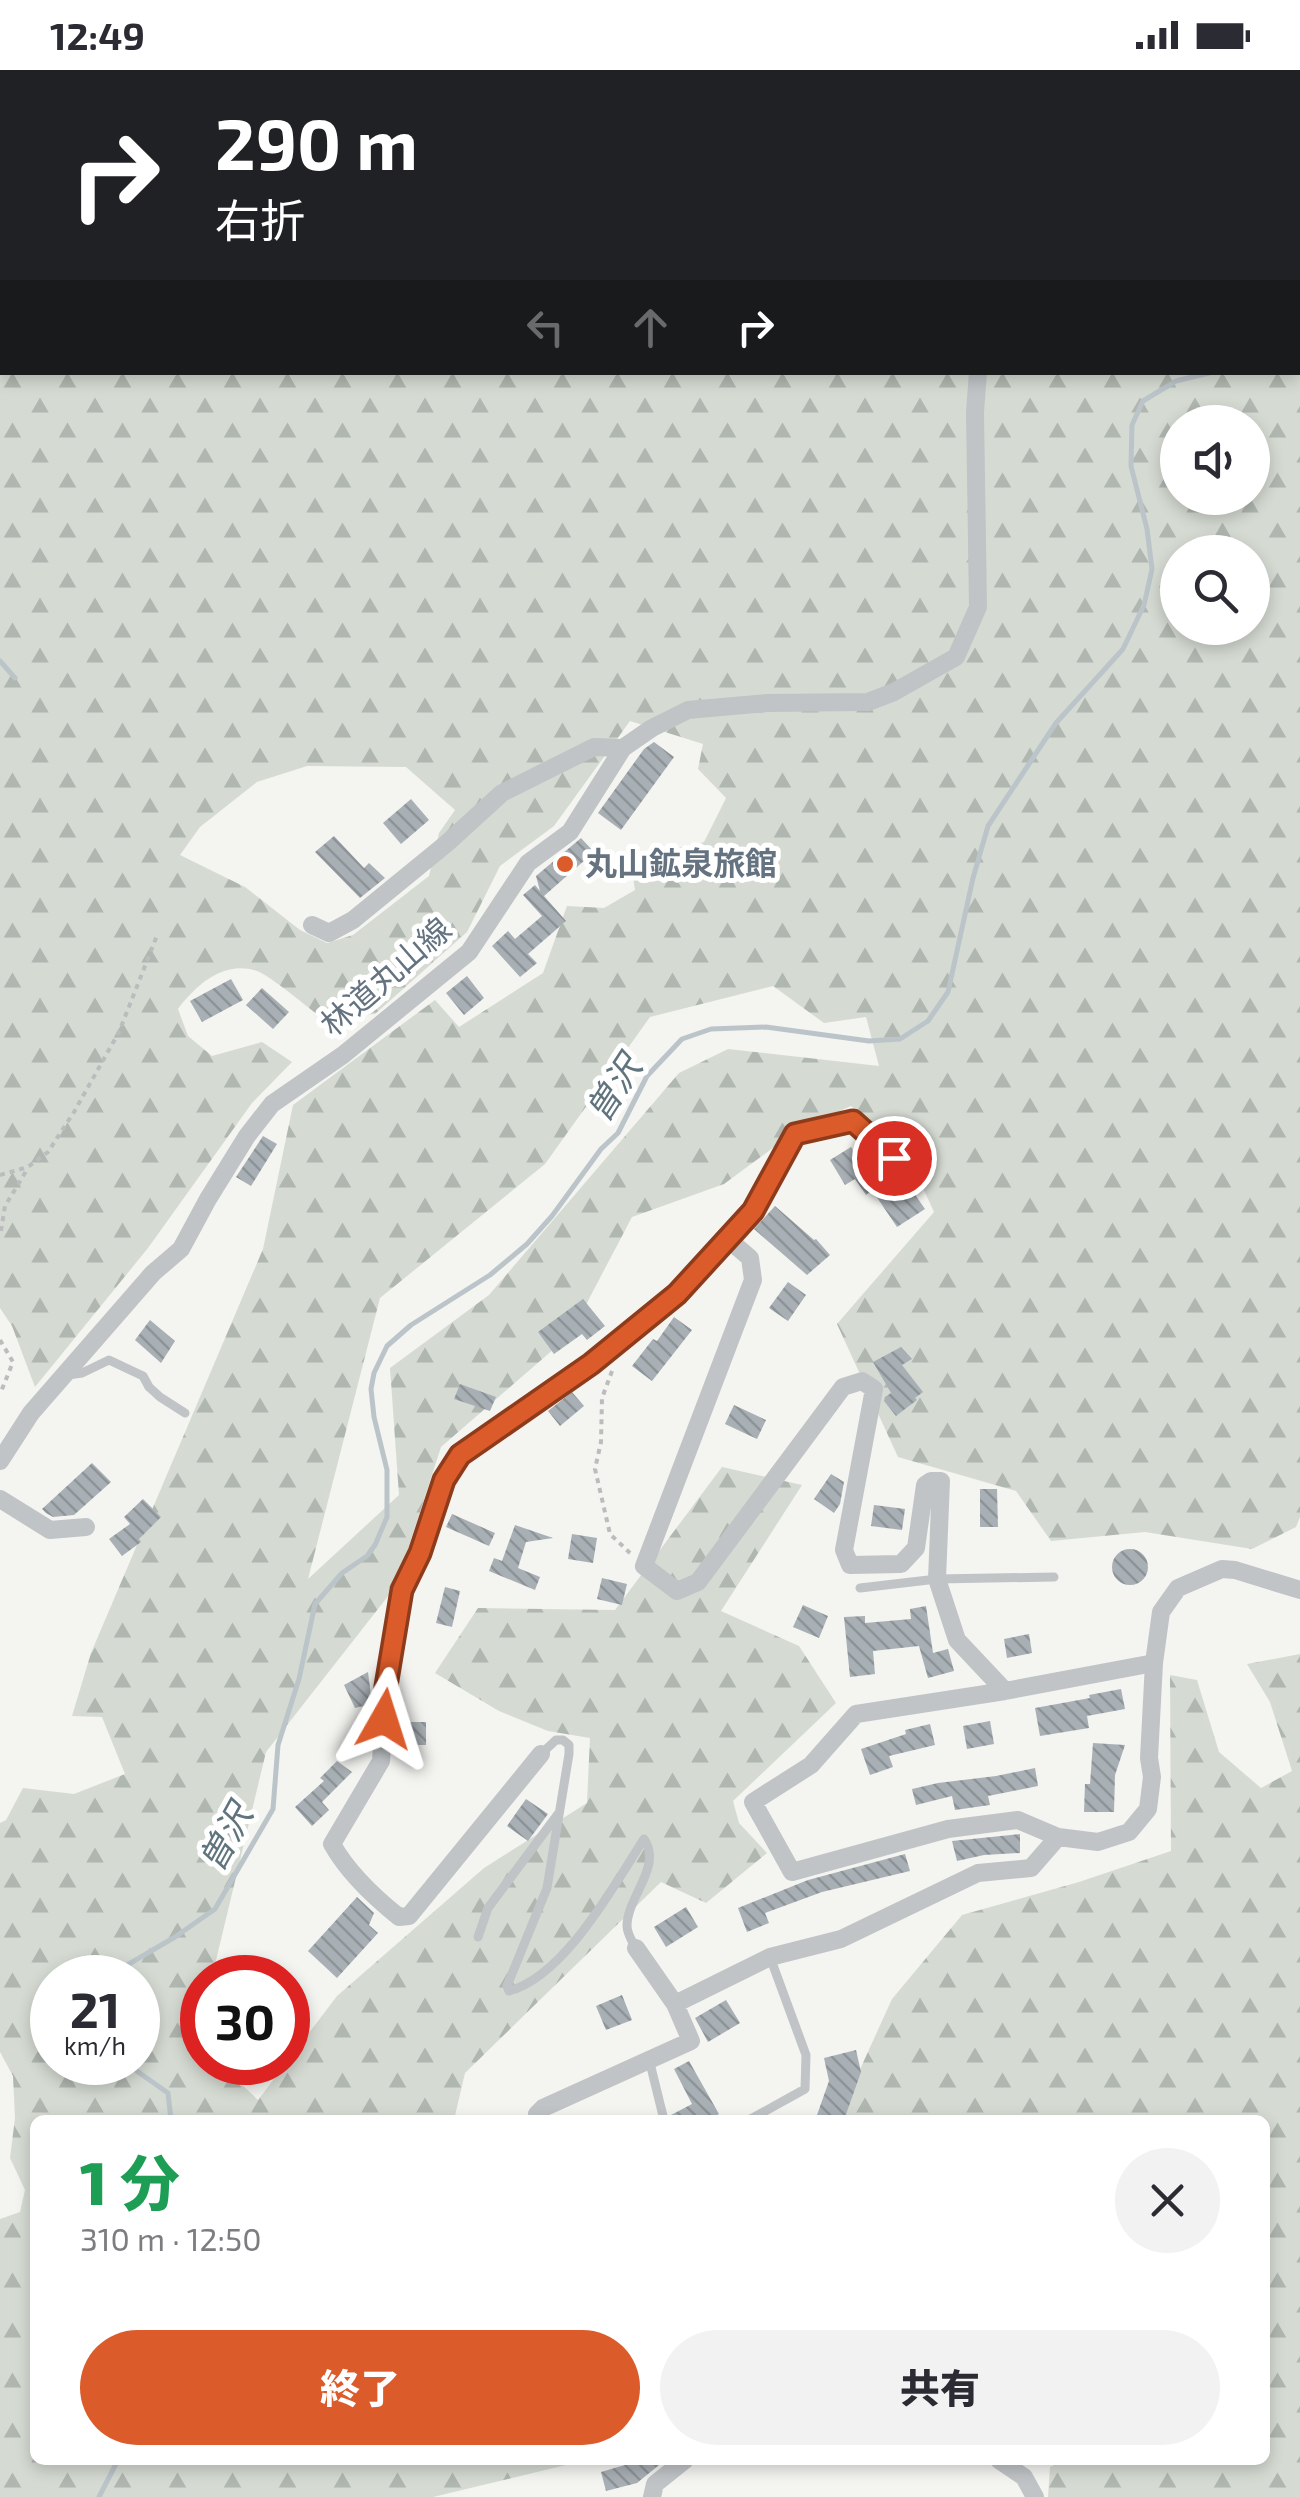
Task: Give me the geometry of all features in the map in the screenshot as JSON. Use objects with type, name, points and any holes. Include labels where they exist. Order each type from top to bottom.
[{"type":"street","name":"林道丸山線","points":[[0,1461],[31,1414],[153,1273],[180,1250],[247,1136],[272,1104],[343,1055],[469,952],[528,863],[570,832],[623,748],[688,710],[767,703],[868,702],[956,658],[978,606],[978,375]]},
{"type":"street","points":[[312,925],[329,933],[353,920],[502,794],[594,746],[623,748]]},
{"type":"street","points":[[542,1754],[409,1916],[399,1917],[386,1907],[340,1858],[332,1844],[380,1761],[386,1686],[402,1590],[420,1553],[444,1480],[460,1455],[591,1364],[677,1294],[728,1240],[750,1258],[754,1280],[644,1566],[677,1591],[698,1582],[843,1388],[862,1381],[874,1389],[844,1550],[850,1565],[901,1564],[916,1548],[925,1485],[941,1481],[938,1579],[957,1640],[1005,1691]]},
{"type":"street","points":[[0,1499],[50,1530],[86,1527]]},
{"type":"street","points":[[1154,1663],[856,1714],[812,1765],[753,1802],[792,1872],[948,1829],[1018,1820],[1058,1838],[1098,1842],[1128,1832],[1148,1809],[1154,1663],[1161,1612],[1178,1588],[1222,1569],[1300,1590]]},
{"type":"street","points":[[674,2004],[770,1956],[841,1939],[978,1873],[1030,1868],[1058,1838]]},
{"type":"street","points":[[537,2115],[543,2108],[691,2041],[674,2004],[636,1948]]},
{"type":"street","points":[[652,2497],[654,2484],[678,2465]]},
{"type":"street","points":[[1006,2465],[1024,2477],[1035,2497]]},
{"type":"lane","points":[[728,1240],[753,1211],[795,1134],[853,1121],[914,1176]]},
{"type":"lane","points":[[65,1376],[109,1360],[144,1376],[160,1397],[185,1413]]},
{"type":"lane","points":[[860,1588],[938,1579],[1054,1576]]},
{"type":"lane","points":[[542,1754],[556,1740],[569,1745],[547,1888],[507,1986],[510,1990],[528,1983],[561,1956],[589,1924],[644,1839],[649,1845],[650,1859],[629,1911],[626,1930],[636,1948]]},
{"type":"lane","points":[[478,1937],[488,1908],[560,1812]]},
{"type":"lane","points":[[757,2115],[805,2088],[806,2055],[770,1956]]},
{"type":"lane","points":[[649,2060],[663,2115]]},
{"type":"path","points":[[0,1175],[28,1167],[48,1152],[119,1032],[158,933]]},
{"type":"path","points":[[1,1231],[4,1206],[28,1167]]},
{"type":"path","points":[[0,1340],[13,1362],[0,1394]]},
{"type":"path","points":[[616,1343],[614,1367],[602,1398],[601,1442],[595,1469],[610,1534],[644,1566]]},
{"type":"green space","points":[[0,375],[1300,375],[1300,1517],[1296,1527],[1252,1549],[1145,1532],[1051,1541],[1016,1491],[898,1457],[837,1324],[934,1212],[922,1186],[923,1159],[851,1106],[800,1128],[724,1184],[632,1217],[570,1335],[441,1447],[396,1586],[266,1752],[217,1955],[180,1955],[180,2085],[242,2085],[258,2100],[269,2085],[310,2085],[310,2032],[337,1996],[484,1868],[587,1803],[590,1738],[548,1731],[499,1711],[435,1673],[478,1608],[615,1610],[722,1467],[802,1485],[721,1611],[799,1646],[836,1703],[733,1801],[739,1823],[767,1853],[706,1903],[661,1882],[465,2073],[455,2115],[30,2115],[30,2465],[566,2465],[433,2497],[0,2497],[0,2219],[20,2212],[25,2190],[10,2158],[15,2118],[13,2076],[0,2052],[0,1823],[6,1820],[23,1788],[74,1794],[125,1774],[102,1717],[72,1716],[91,1653],[263,1249],[293,1105],[435,1000],[459,1027],[543,973],[567,906],[604,908],[635,890],[630,859],[704,842],[726,798],[698,769],[703,744],[630,721],[554,826],[500,866],[467,932],[375,1014],[322,1018],[271,979],[245,968],[212,976],[194,991],[178,1009],[188,1036],[212,1056],[262,1042],[292,1062],[252,1103],[148,1248],[35,1387],[12,1326],[0,1308]],"holes":[[[307,766],[406,767],[455,810],[439,833],[429,876],[353,935],[327,943],[300,930],[245,887],[180,855],[200,827],[257,782]],[[773,986],[824,1023],[866,1017],[879,1066],[728,1049],[679,1073],[489,1295],[390,1368],[399,1495],[308,1579],[380,1298],[545,1164],[650,1017]]]},
{"type":"green space","points":[[1300,1654],[1300,2497],[1048,2497],[1050,2467],[1054,2465],[1270,2465],[1270,2115],[839,2115],[892,1999],[962,1915],[1171,1851],[1170,1675],[1197,1680],[1219,1752],[1261,1788],[1292,1771],[1270,1702],[1247,1664]]},
{"type":"building","points":[[654,742],[674,757],[621,830],[598,813],[644,749]]},
{"type":"building","points":[[411,799],[429,820],[401,844],[383,823]]},
{"type":"building","points":[[334,836],[364,868],[369,863],[385,878],[360,898],[315,852]]},
{"type":"building","points":[[581,838],[594,852],[544,896],[566,921],[528,954],[537,963],[520,977],[492,946],[508,931],[515,939],[542,916],[523,895],[535,885],[540,891],[536,876]]},
{"type":"building","points":[[467,976],[484,998],[464,1015],[446,993]]},
{"type":"building","points":[[231,979],[243,1000],[202,1022],[190,1001]]},
{"type":"building","points":[[262,988],[289,1012],[273,1029],[246,1005]]},
{"type":"building","points":[[263,1136],[277,1144],[251,1186],[236,1177]]},
{"type":"building","points":[[851,1147],[862,1165],[872,1158],[901,1199],[913,1192],[925,1209],[897,1227],[872,1190],[866,1195],[855,1179],[845,1185],[830,1160]]},
{"type":"building","points":[[775,1206],[830,1255],[807,1275],[754,1229]]},
{"type":"building","points":[[788,1282],[806,1295],[788,1321],[769,1308]]},
{"type":"building","points":[[583,1299],[605,1326],[587,1340],[582,1334],[554,1354],[538,1332]]},
{"type":"building","points":[[674,1317],[692,1330],[652,1381],[632,1366]]},
{"type":"building","points":[[150,1320],[175,1341],[161,1363],[135,1340]]},
{"type":"building","points":[[901,1347],[912,1359],[902,1365],[923,1392],[896,1416],[884,1401],[891,1393],[873,1362]]},
{"type":"building","points":[[460,1384],[496,1397],[490,1411],[454,1399]]},
{"type":"building","points":[[572,1392],[584,1406],[560,1426],[548,1411]]},
{"type":"building","points":[[734,1405],[766,1420],[757,1439],[725,1424]]},
{"type":"building","points":[[92,1463],[111,1482],[74,1515],[53,1517],[42,1509]]},
{"type":"building","points":[[831,1474],[844,1482],[834,1513],[814,1499]]},
{"type":"building","points":[[980,1489],[997,1489],[998,1527],[980,1527]]},
{"type":"building","points":[[143,1499],[161,1517],[139,1539],[141,1542],[122,1556],[109,1539],[130,1524],[124,1517]]},
{"type":"building","points":[[874,1505],[905,1509],[902,1530],[871,1526]]},
{"type":"building","points":[[452,1514],[495,1533],[489,1546],[446,1527]]},
{"type":"building","points":[[515,1525],[553,1538],[526,1542],[518,1568],[540,1577],[535,1590],[489,1571],[494,1558],[502,1561]]},
{"type":"building","points":[[572,1534],[597,1538],[593,1563],[568,1559]]},
{"type":"building","points":[[1130,1549],[1143,1554],[1148,1567],[1143,1580],[1130,1585],[1117,1580],[1112,1567],[1117,1554]]},
{"type":"building","points":[[602,1578],[627,1584],[622,1605],[597,1599]]},
{"type":"building","points":[[445,1587],[460,1591],[452,1627],[436,1623]]},
{"type":"building","points":[[803,1605],[828,1616],[819,1638],[793,1627]]},
{"type":"building","points":[[926,1606],[933,1653],[948,1649],[954,1671],[928,1678],[919,1646],[873,1651],[875,1674],[850,1677],[844,1617],[865,1616],[865,1623],[911,1619],[910,1609]]},
{"type":"building","points":[[1029,1634],[1032,1653],[1007,1658],[1004,1639]]},
{"type":"building","points":[[368,1672],[372,1704],[355,1708],[344,1685]]},
{"type":"building","points":[[1121,1689],[1125,1709],[1087,1716],[1089,1728],[1040,1736],[1035,1708]]},
{"type":"building","points":[[990,1721],[994,1744],[967,1749],[963,1726]]},
{"type":"building","points":[[397,1722],[426,1722],[426,1745],[397,1745]]},
{"type":"building","points":[[930,1724],[935,1745],[889,1756],[893,1767],[870,1775],[861,1749]]},
{"type":"building","points":[[1093,1743],[1125,1745],[1115,1775],[1114,1812],[1084,1812]]},
{"type":"building","points":[[337,1761],[352,1772],[322,1802],[329,1810],[312,1826],[295,1807],[324,1781],[320,1778]]},
{"type":"building","points":[[1035,1768],[1038,1786],[988,1796],[990,1805],[955,1810],[952,1796],[916,1805],[912,1789],[938,1783]]},
{"type":"building","points":[[526,1799],[548,1814],[528,1841],[507,1826]]},
{"type":"building","points":[[1020,1834],[1020,1853],[957,1861],[952,1841]]},
{"type":"building","points":[[905,1854],[910,1871],[822,1892],[765,1913],[769,1923],[747,1932],[738,1908],[808,1880]]},
{"type":"building","points":[[357,1897],[374,1913],[369,1925],[378,1933],[337,1978],[308,1951]]},
{"type":"building","points":[[686,1907],[698,1927],[666,1947],[654,1927]]},
{"type":"building","points":[[622,1995],[632,2020],[606,2030],[596,2006]]},
{"type":"building","points":[[726,2000],[740,2023],[708,2042],[695,2018]]},
{"type":"building","points":[[856,2050],[861,2072],[846,2115],[817,2115],[829,2081],[824,2058]]},
{"type":"building","points":[[689,2061],[719,2114],[671,2115],[692,2104],[674,2069]]},
{"type":"building","points":[[625,2465],[659,2465],[637,2483],[606,2491],[601,2472]]},
{"type":"waterway","name":"曽沢","points":[[144,1955],[215,1909],[273,1809],[278,1745],[299,1679],[315,1604],[342,1573],[367,1556],[387,1517],[387,1470],[371,1389],[387,1346],[411,1325],[490,1275],[527,1244],[601,1149],[618,1133],[647,1076],[682,1039],[711,1029],[766,1027],[869,1041],[900,1039],[928,1021],[948,992],[988,826],[1056,723],[1123,649],[1144,605],[1152,569],[1147,529],[1131,466],[1132,425],[1143,401],[1176,381],[1201,375]]},
{"type":"waterway","points":[[0,661],[15,678]]},
{"type":"waterway","name":"曽沢","points":[[157,2085],[168,2093],[170,2115]]},
{"type":"waterway","name":"曽沢","points":[[99,2497],[115,2465]]},
{"type":"place","name":"丸山鉱泉旅館","points":[[565,864]]},
{"type":"route","points":[[384,1719],[402,1590],[420,1553],[444,1480],[460,1455],[591,1364],[677,1294],[753,1211],[795,1134],[853,1121],[894,1158]]}]
